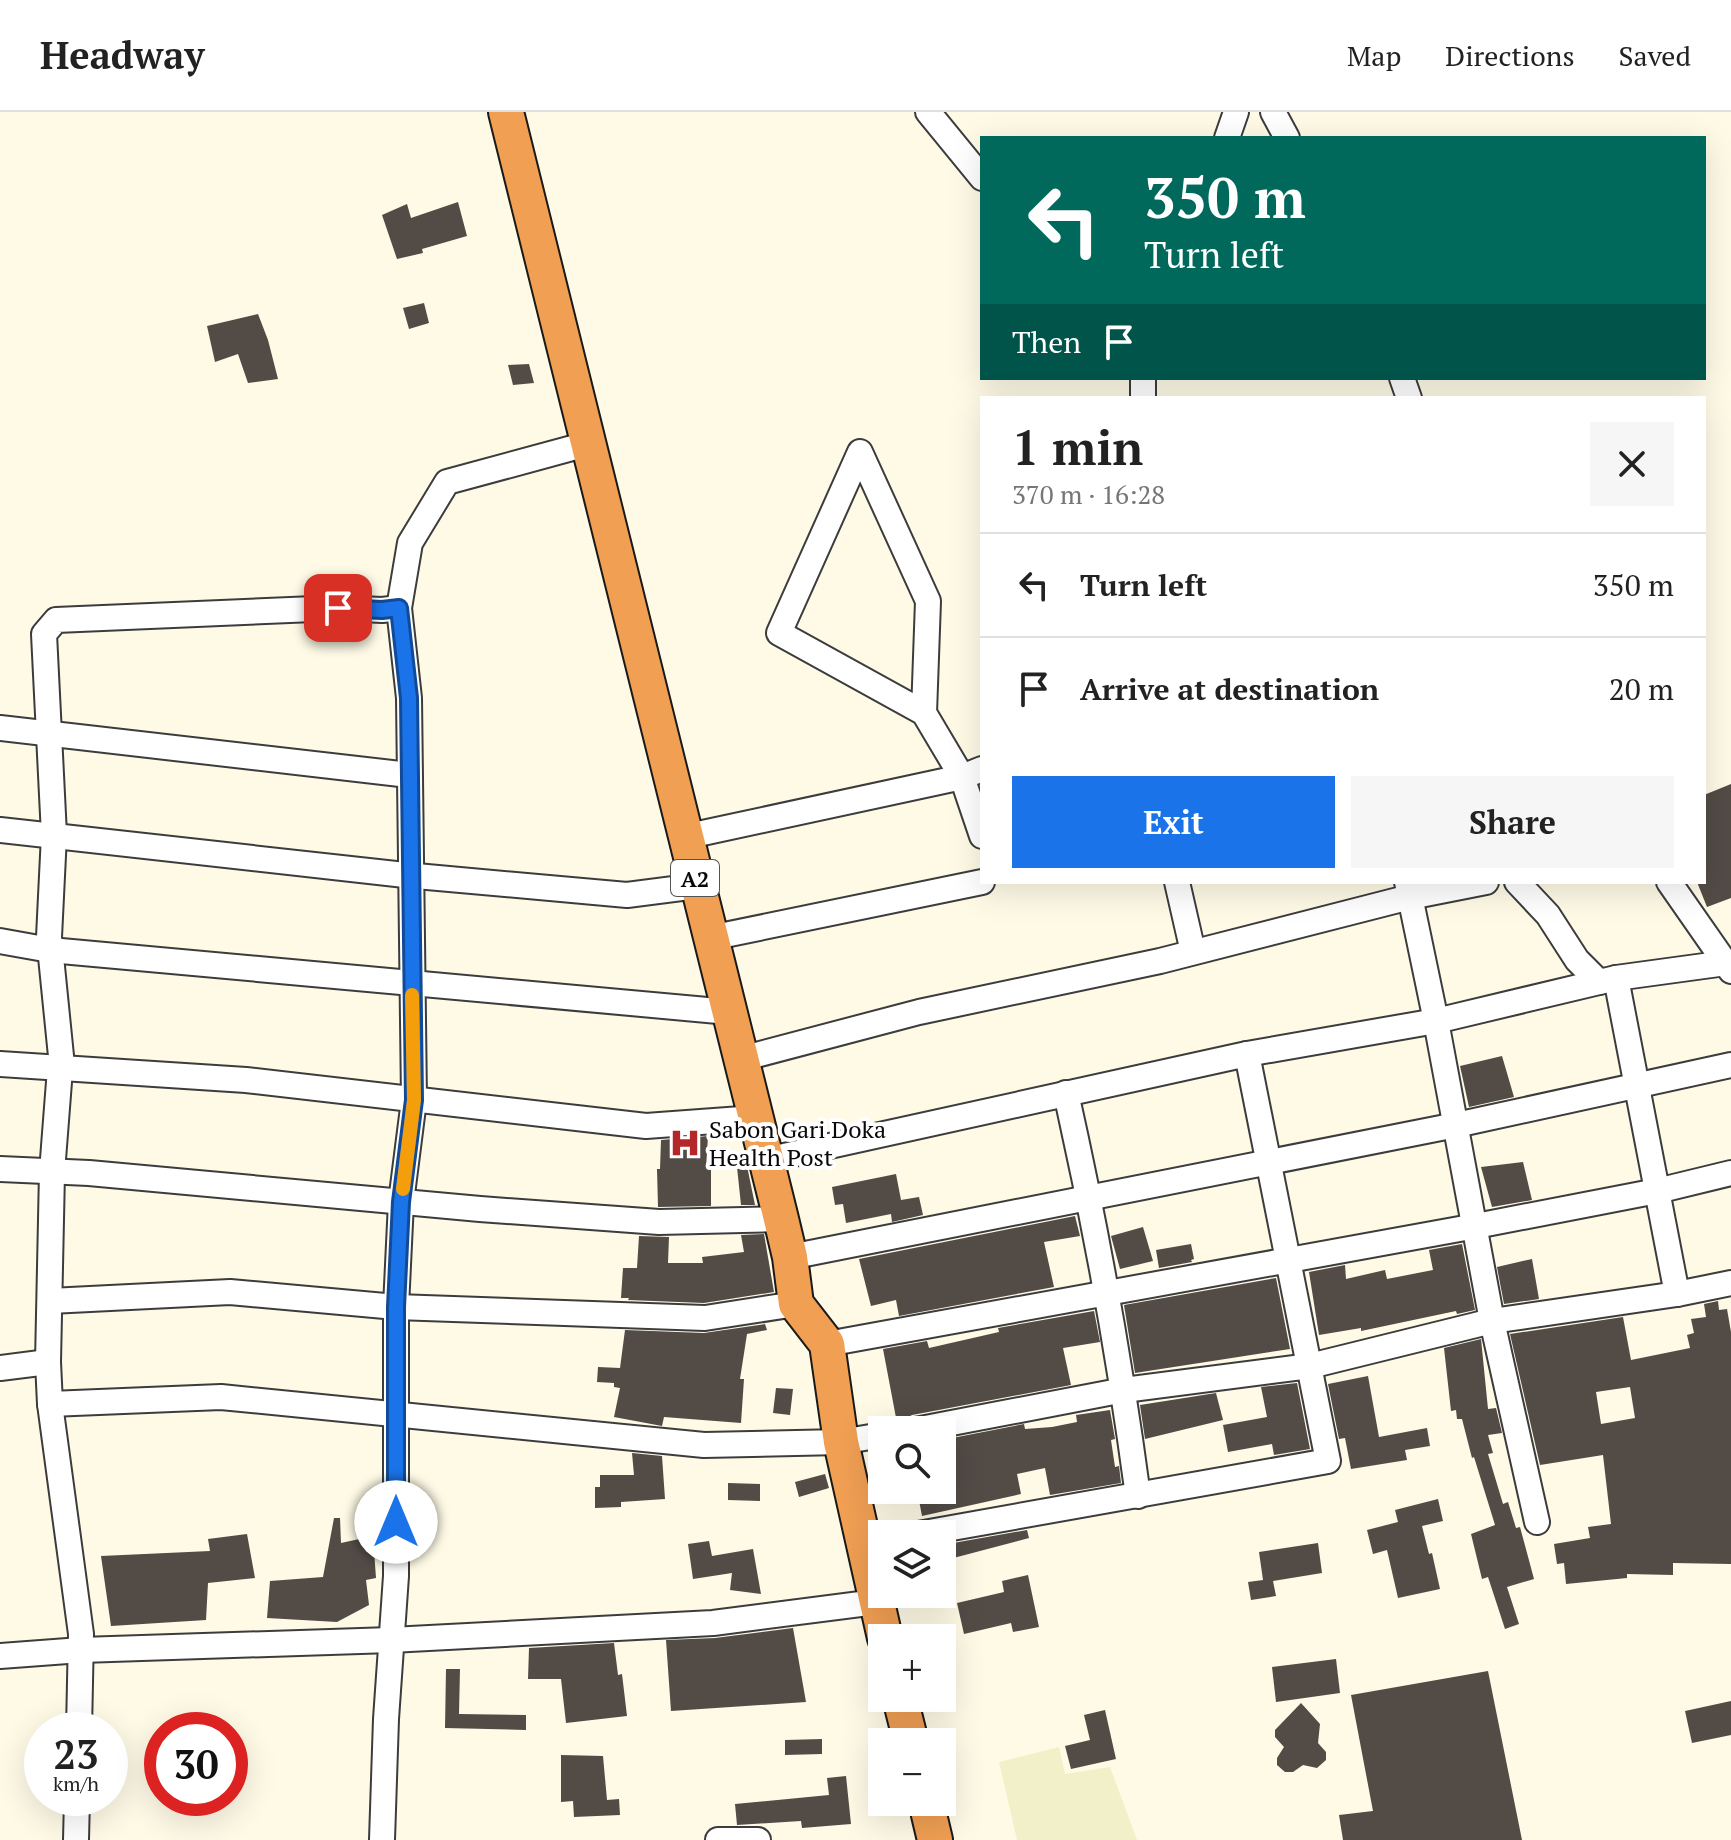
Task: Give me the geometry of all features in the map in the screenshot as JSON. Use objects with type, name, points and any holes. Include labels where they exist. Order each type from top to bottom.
[{"type":"highway","name":"A2","points":[[506,112],[781,1219],[796,1304]]},
{"type":"highway","points":[[796,1304],[827,1344],[841,1442],[868,1532]]},
{"type":"highway","points":[[929,1816],[935,1840]]},
{"type":"street","points":[[928,112],[980,176]]},
{"type":"street","points":[[1228,136],[1236,112]]},
{"type":"street","points":[[1273,112],[1286,136]]},
{"type":"street","points":[[382,1840],[396,1576],[396,1307],[401,1202],[414,1100],[409,698],[399,608],[410,543],[447,482],[587,444]]},
{"type":"street","points":[[924,713],[928,601],[860,452],[779,633],[924,713],[972,773],[980,823]]},
{"type":"street","points":[[79,1712],[81,1634],[50,1404],[48,1362],[52,1172],[61,1068],[50,950],[54,835],[44,634],[56,620],[399,608]]},
{"type":"street","points":[[0,728],[409,775]]},
{"type":"street","points":[[684,837],[972,773]]},
{"type":"street","points":[[0,830],[410,876],[627,895],[697,886]]},
{"type":"street","points":[[710,938],[980,882]]},
{"type":"street","points":[[1177,884],[1193,952]]},
{"type":"street","points":[[741,1059],[919,1012],[1193,952],[1408,890],[1466,884]]},
{"type":"street","points":[[1519,884],[1548,915],[1577,960],[1607,980],[1637,1087],[1677,1294]]},
{"type":"street","points":[[766,1160],[1247,1054],[1436,1021],[1607,980],[1728,967],[1721,938],[1671,884]]},
{"type":"street","points":[[1408,890],[1476,1226],[1492,1321],[1537,1522]]},
{"type":"street","points":[[0,941],[50,950],[729,1012]]},
{"type":"street","points":[[956,1527],[1328,1461],[1247,1054]]},
{"type":"street","points":[[0,1064],[246,1080],[646,1126],[755,1118]]},
{"type":"street","points":[[790,1257],[1456,1125],[1731,1065]]},
{"type":"street","points":[[1066,1093],[1089,1196],[1124,1390],[1138,1496]]},
{"type":"street","points":[[0,1169],[659,1222],[781,1219]]},
{"type":"street","points":[[827,1344],[1476,1226],[1657,1191],[1731,1173]]},
{"type":"street","points":[[956,1422],[1124,1390],[1310,1366],[1492,1321],[1731,1283]]},
{"type":"street","points":[[50,1301],[230,1292],[396,1307],[705,1318],[796,1304]]},
{"type":"street","points":[[0,1368],[48,1362]]},
{"type":"street","points":[[50,1404],[221,1397],[704,1445],[841,1442],[868,1437]]},
{"type":"street","points":[[0,1656],[713,1623],[868,1603]]},
{"type":"street","points":[[76,1840],[77,1816]]},
{"type":"street","points":[[718,1840],[758,1840]]},
{"type":"shaded area","points":[[1059,1747],[1065,1774],[1110,1767],[1137,1840],[1017,1840],[999,1762]]},
{"type":"building","points":[[458,202],[467,236],[422,249],[423,253],[397,259],[382,215],[407,204],[411,218]]},
{"type":"building","points":[[424,303],[429,323],[409,329],[403,308]]},
{"type":"building","points":[[258,314],[278,379],[248,383],[238,354],[215,362],[207,326]]},
{"type":"building","points":[[529,364],[534,383],[513,385],[508,365]]},
{"type":"building","points":[[1731,784],[1731,898],[1707,907],[1698,884],[1706,884],[1706,794]]},
{"type":"building","points":[[1502,1056],[1514,1097],[1469,1107],[1460,1066]]},
{"type":"building","points":[[708,1136],[706,1168],[711,1168],[711,1206],[658,1207],[657,1169],[660,1169],[661,1140]]},
{"type":"building","points":[[1523,1162],[1532,1200],[1492,1207],[1481,1167]]},
{"type":"building","points":[[747,1166],[755,1205],[741,1205],[737,1167]]},
{"type":"building","points":[[896,1174],[901,1200],[919,1197],[923,1215],[892,1222],[891,1214],[846,1223],[843,1204],[835,1205],[832,1187]]},
{"type":"building","points":[[1075,1216],[1080,1236],[1044,1242],[1054,1287],[899,1316],[896,1300],[871,1306],[859,1259]]},
{"type":"building","points":[[1143,1227],[1153,1261],[1120,1269],[1111,1236]]},
{"type":"building","points":[[764,1234],[774,1292],[704,1303],[621,1298],[623,1268],[637,1268],[639,1236],[669,1237],[668,1263],[703,1263],[702,1257],[744,1252],[741,1235]]},
{"type":"building","points":[[1191,1244],[1192,1262],[1159,1268],[1156,1250]]},
{"type":"building","points":[[1462,1244],[1475,1310],[1457,1314],[1456,1311],[1361,1331],[1361,1328],[1319,1335],[1309,1272],[1345,1265],[1346,1279],[1385,1270],[1387,1279],[1433,1270],[1429,1250]]},
{"type":"building","points":[[1532,1259],[1539,1299],[1504,1304],[1497,1267]]},
{"type":"building","points":[[1276,1278],[1290,1349],[1135,1373],[1124,1305]]},
{"type":"building","points":[[1718,1301],[1719,1310],[1727,1309],[1731,1332],[1731,1564],[1673,1563],[1673,1575],[1627,1574],[1627,1578],[1566,1584],[1564,1563],[1557,1564],[1554,1544],[1590,1538],[1588,1527],[1611,1524],[1603,1455],[1540,1465],[1510,1334],[1623,1317],[1631,1360],[1690,1348],[1687,1335],[1694,1333],[1691,1319],[1706,1317],[1704,1304]],"holes":[[[1630,1387],[1635,1418],[1601,1424],[1596,1392]]]},
{"type":"building","points":[[1094,1311],[1100,1342],[1063,1348],[1071,1385],[910,1416],[896,1416],[883,1349],[927,1341],[929,1348],[999,1332],[998,1328]]},
{"type":"building","points":[[765,1324],[767,1330],[747,1334],[740,1379],[744,1379],[741,1423],[664,1417],[662,1426],[614,1417],[620,1388],[614,1387],[614,1383],[597,1382],[598,1367],[620,1368],[625,1330],[704,1333]]},
{"type":"building","points":[[1481,1339],[1488,1409],[1496,1408],[1502,1433],[1488,1435],[1493,1453],[1488,1454],[1503,1504],[1508,1502],[1516,1528],[1520,1527],[1534,1579],[1507,1587],[1519,1624],[1505,1629],[1488,1577],[1482,1579],[1471,1534],[1495,1525],[1462,1419],[1457,1419],[1456,1410],[1451,1411],[1444,1348]]},
{"type":"building","points":[[1368,1376],[1379,1437],[1427,1428],[1430,1446],[1405,1450],[1407,1460],[1351,1469],[1345,1438],[1339,1439],[1328,1384]]},
{"type":"building","points":[[1297,1383],[1310,1449],[1274,1455],[1272,1444],[1228,1452],[1223,1425],[1267,1417],[1261,1387]]},
{"type":"building","points":[[776,1388],[793,1389],[790,1415],[773,1413]]},
{"type":"building","points":[[1216,1393],[1223,1420],[1145,1439],[1140,1405]]},
{"type":"building","points":[[1110,1410],[1115,1439],[1111,1440],[1115,1467],[1119,1466],[1121,1483],[1050,1495],[1045,1468],[1017,1474],[1021,1494],[922,1516],[920,1504],[956,1504],[956,1437],[1024,1424],[1025,1429],[1052,1427],[1077,1422],[1076,1415]]},
{"type":"building","points":[[632,1453],[662,1456],[665,1499],[621,1502],[621,1507],[595,1508],[595,1487],[600,1487],[600,1475],[634,1475]]},
{"type":"building","points":[[825,1474],[829,1488],[799,1497],[795,1482]]},
{"type":"building","points":[[728,1483],[760,1484],[760,1501],[728,1500]]},
{"type":"building","points":[[1438,1499],[1443,1521],[1422,1526],[1440,1589],[1398,1598],[1387,1550],[1373,1554],[1367,1530],[1398,1522],[1395,1510]]},
{"type":"building","points":[[334,1518],[340,1518],[341,1543],[373,1536],[376,1578],[366,1580],[369,1605],[337,1622],[267,1618],[270,1581],[323,1577]]},
{"type":"building","points":[[1027,1530],[1029,1538],[956,1557],[956,1543]]},
{"type":"building","points":[[247,1534],[255,1578],[208,1583],[206,1620],[111,1626],[101,1556],[210,1551],[208,1539]]},
{"type":"building","points":[[709,1541],[712,1556],[753,1549],[761,1594],[730,1590],[732,1573],[693,1579],[688,1544]]},
{"type":"building","points":[[1318,1543],[1322,1573],[1273,1581],[1276,1596],[1251,1600],[1248,1582],[1263,1580],[1259,1552]]},
{"type":"building","points":[[1028,1575],[1039,1627],[1013,1632],[1011,1623],[964,1634],[957,1603],[1004,1592],[1002,1581]]},
{"type":"building","points":[[793,1628],[806,1702],[671,1711],[666,1640],[715,1638]]},
{"type":"building","points":[[614,1643],[618,1675],[622,1674],[627,1716],[566,1723],[561,1679],[528,1679],[529,1648]]},
{"type":"building","points":[[1336,1659],[1340,1693],[1276,1702],[1272,1667]]},
{"type":"building","points":[[446,1669],[460,1669],[459,1714],[526,1715],[526,1730],[445,1728]]},
{"type":"building","points":[[1488,1671],[1522,1840],[1343,1840],[1339,1815],[1373,1811],[1351,1695]]},
{"type":"building","points":[[1731,1701],[1731,1735],[1692,1743],[1685,1711]]},
{"type":"building","points":[[1301,1703],[1320,1724],[1318,1743],[1326,1752],[1326,1760],[1317,1768],[1303,1765],[1293,1772],[1285,1772],[1277,1765],[1277,1758],[1284,1747],[1275,1737],[1275,1730]]},
{"type":"building","points":[[1105,1710],[1116,1759],[1071,1769],[1065,1746],[1090,1740],[1084,1715]]},
{"type":"building","points":[[822,1739],[822,1754],[785,1755],[785,1740]]},
{"type":"building","points":[[561,1755],[603,1756],[607,1800],[619,1799],[620,1815],[574,1817],[573,1801],[561,1802]]},
{"type":"building","points":[[846,1776],[851,1824],[802,1828],[801,1821],[737,1825],[735,1804],[829,1795],[827,1778]]},
{"type":"slow traffic","points":[[403,1189],[414,1100],[412,995]]},
{"type":"place","name":"Sabon Gari Doka Health Post","points":[[685,1143]]},
{"type":"route","points":[[338,608],[399,608],[409,698],[414,1100],[401,1202],[396,1307],[396,1522]]}]
